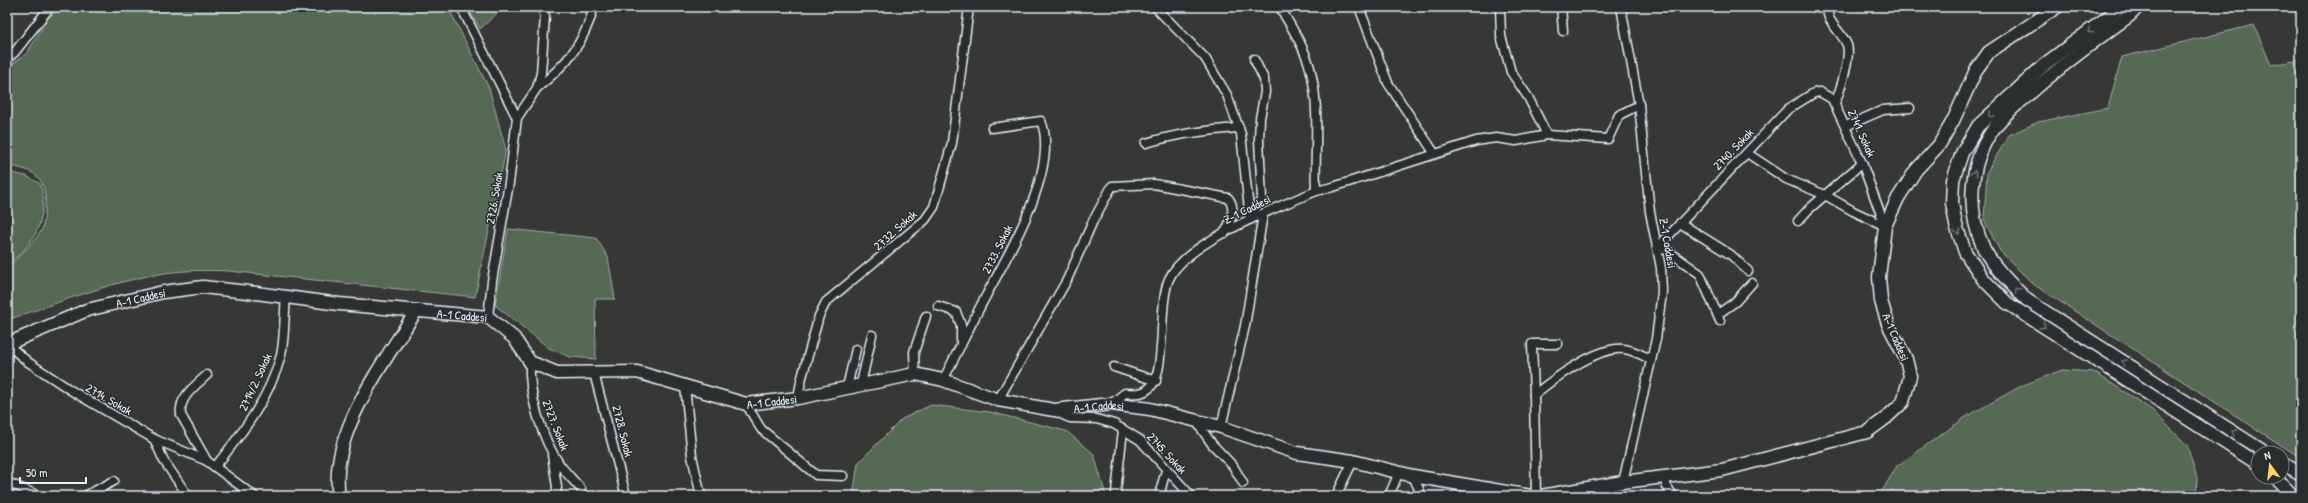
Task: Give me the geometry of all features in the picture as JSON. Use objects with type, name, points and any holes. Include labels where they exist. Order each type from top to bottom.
[{"type":"main road","name":"A-1 Caddesi","points":[[1541,496],[1623,482],[1722,470],[1867,432],[1886,418],[1903,402],[1910,376],[1906,359],[1888,324],[1881,301],[1879,277],[1885,226],[1906,184],[1939,144],[1953,121],[1976,70],[1989,52],[2057,7]]},
{"type":"main road","points":[[2121,7],[2046,64],[1978,126],[1962,153],[1953,180],[1952,203],[1956,225],[1964,252],[1983,279],[2007,303],[2250,459]]},
{"type":"main road","points":[[2138,7],[2129,16],[2065,61],[1998,123],[1982,150],[1973,177],[1972,200],[1976,222],[1984,249],[2003,276],[2027,300],[2254,445]]},
{"type":"main road","name":"A-1 Caddesi","points":[[7,344],[87,310],[163,292],[202,287],[416,311],[488,317],[514,338],[530,362],[557,372],[637,372],[746,404],[798,398],[915,374],[943,380],[998,400],[1054,410],[1111,404],[1150,408],[1221,427],[1297,453],[1353,462],[1413,476],[1531,496]]},
{"type":"main road","points":[[339,496],[340,455],[345,434],[357,408],[416,311]]},
{"type":"main road","points":[[2290,468],[2299,474]]},
{"type":"main road","points":[[2283,485],[2292,495]]},
{"type":"street","points":[[7,58],[14,53],[50,7]]},
{"type":"street","points":[[461,7],[517,118]]},
{"type":"street","name":"2726. Sokak","points":[[488,317],[492,281],[510,183],[517,118],[537,88],[542,73],[545,16],[542,7]]},
{"type":"street","name":"2726. Sokak","points":[[537,88],[551,77],[578,47],[588,30],[594,7]]},
{"type":"street","name":"2732. Sokak","points":[[798,398],[801,381],[819,316],[826,302],[925,220],[934,207],[952,143],[969,7]]},
{"type":"street","points":[[1154,7],[1205,58],[1227,95],[1239,128],[1250,220]]},
{"type":"street","points":[[1280,7],[1308,60],[1313,77],[1316,191]]},
{"type":"street","points":[[1360,7],[1388,83],[1435,154]]},
{"type":"street","points":[[1500,7],[1501,36],[1511,72],[1528,96],[1547,135]]},
{"type":"street","points":[[1561,7],[1563,31]]},
{"type":"street","name":"Z-1 Caddesi","points":[[1621,7],[1639,105],[1650,212],[1659,246],[1662,292],[1656,339],[1650,359],[1623,482]]},
{"type":"street","name":"2741. Sokak","points":[[1827,7],[1827,14],[1847,47],[1847,56],[1835,103],[1862,163],[1885,226]]},
{"type":"street","points":[[1250,220],[1262,198],[1259,140],[1264,78],[1254,59]]},
{"type":"street","name":"2740. Sokak","points":[[1659,246],[1788,109],[1806,96],[1820,92],[1827,94],[1835,103]]},
{"type":"street","name":"Z-1 Caddesi","points":[[1156,381],[1161,362],[1162,308],[1170,278],[1192,253],[1225,233],[1263,214],[1316,191],[1333,187],[1476,141],[1496,138],[1516,141],[1547,135],[1608,139],[1619,115],[1639,105]]},
{"type":"street","points":[[1846,126],[1883,110],[1910,108]]},
{"type":"street","name":"2733. Sokak","points":[[943,380],[961,348],[993,283],[1008,260],[1037,191],[1044,150],[1045,130],[1041,122],[992,128]]},
{"type":"street","points":[[1146,143],[1168,136],[1207,130],[1239,128]]},
{"type":"street","points":[[1747,153],[1786,179],[1825,195],[1853,211],[1885,226]]},
{"type":"street","points":[[1798,221],[1862,163]]},
{"type":"street","points":[[998,400],[1068,280],[1093,222],[1112,186],[1154,184],[1228,198],[1232,206],[1232,216],[1225,233]]},
{"type":"street","points":[[1221,427],[1245,326],[1263,214]]},
{"type":"street","points":[[1680,223],[1731,256],[1748,271]]},
{"type":"street","points":[[1659,246],[1700,274],[1719,318],[1752,283]]},
{"type":"street","name":"2714/2. Sokak","points":[[215,466],[244,430],[265,394],[281,355],[286,297]]},
{"type":"street","points":[[938,306],[956,312],[961,325],[961,348]]},
{"type":"street","points":[[915,374],[914,352],[926,316]]},
{"type":"street","points":[[861,384],[872,335]]},
{"type":"street","name":"2714. Sokak","points":[[7,344],[28,362],[72,391],[154,439],[215,466],[254,496]]},
{"type":"street","points":[[1536,496],[1532,344],[1558,344]]},
{"type":"street","points":[[847,387],[856,349]]},
{"type":"street","points":[[1534,395],[1553,379],[1579,363],[1603,353],[1623,349],[1650,359]]},
{"type":"street","name":"2727. Sokak","points":[[530,362],[530,386],[551,450],[560,466],[580,489]]},
{"type":"street","points":[[1111,404],[1125,393],[1136,394],[1149,389],[1156,381],[1114,367]]},
{"type":"street","name":"2728. Sokak","points":[[594,373],[626,496]]},
{"type":"street","points":[[206,461],[181,415],[180,407],[183,399],[207,375]]},
{"type":"street","points":[[685,386],[692,456],[701,496]]},
{"type":"street","points":[[746,404],[761,429],[816,475],[843,476]]},
{"type":"street","name":"2745. Sokak","points":[[1054,410],[1070,418],[1096,419],[1114,424],[1140,440],[1190,496]]},
{"type":"street","points":[[1196,421],[1212,444],[1233,466],[1242,483]]},
{"type":"street","points":[[1118,496],[1116,492],[1123,430]]},
{"type":"street","points":[[154,439],[164,461],[188,496]]},
{"type":"street","points":[[551,450],[557,487],[556,496]]},
{"type":"street","points":[[1336,496],[1353,462]]},
{"type":"street","points":[[1159,496],[1166,470]]},
{"type":"street","points":[[1389,496],[1399,472]]},
{"type":"street","points":[[1413,476],[1422,496]]},
{"type":"street","points":[[1665,476],[1666,485],[1674,496]]},
{"type":"street","points":[[85,496],[114,481]]},
{"type":"street","points":[[7,482],[39,496]]},
{"type":"green space","points":[[61,7],[448,7],[489,88],[506,150],[475,297],[229,271],[205,270],[165,273],[125,281],[7,320],[7,268],[29,246],[41,231],[45,216],[45,197],[44,189],[37,177],[32,173],[17,167],[7,166],[7,117],[10,111],[7,103],[7,68],[27,53],[48,18]]},
{"type":"green space","points":[[467,7],[504,7],[480,29]]},
{"type":"green space","points":[[2254,25],[2271,65],[2301,60],[2301,458],[2290,451],[2290,445],[2281,445],[2033,284],[2000,251],[1984,220],[1987,172],[2009,135],[2038,122],[2108,108],[2122,57]]},
{"type":"green space","points":[[7,172],[26,176],[39,183],[43,195],[43,203],[39,226],[33,238],[22,252],[7,265]]},
{"type":"green space","points":[[508,229],[596,238],[608,257],[615,299],[595,299],[596,359],[570,357],[549,348],[495,305]]},
{"type":"green space","points":[[2062,370],[2094,372],[2152,410],[2187,445],[2197,478],[2196,496],[1879,496],[1897,466],[1966,417],[2021,386]]},
{"type":"green space","points":[[931,405],[990,412],[1066,431],[1094,454],[1106,496],[853,496],[858,463],[902,419]]}]
